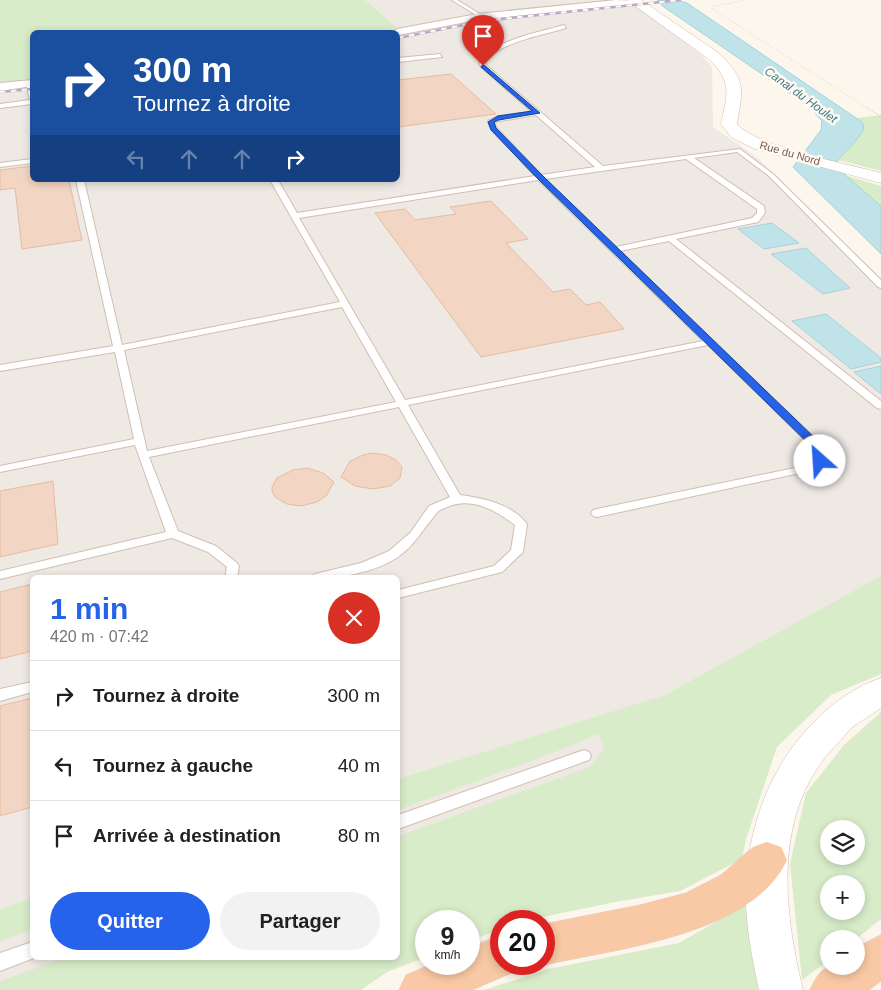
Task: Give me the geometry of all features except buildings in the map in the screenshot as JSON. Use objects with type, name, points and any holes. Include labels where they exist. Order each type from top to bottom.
[{"type":"highway","points":[[555,942],[660,920],[688,912],[731,892],[767,860]]},
{"type":"highway","points":[[832,990],[877,959]]},
{"type":"highway","points":[[422,990],[490,961]]},
{"type":"street","points":[[400,31],[481,16],[633,0]]},
{"type":"street","name":"Rue du Nord","points":[[633,0],[715,57],[726,68],[735,86],[729,124],[743,145],[783,152],[881,178]]},
{"type":"street","points":[[0,87],[30,83]]},
{"type":"street","points":[[781,990],[767,918],[766,888],[767,860],[773,826],[780,802],[788,781],[804,755],[822,733],[843,714],[881,691]]},
{"type":"lane","points":[[454,0],[481,16]]},
{"type":"lane","points":[[564,27],[497,49],[485,56],[482,61],[483,66],[601,168]]},
{"type":"lane","points":[[400,60],[440,56]]},
{"type":"lane","points":[[0,106],[30,100]]},
{"type":"lane","points":[[537,113],[498,118],[491,122],[493,128],[540,178],[818,448],[820,461],[819,466],[597,513]]},
{"type":"lane","points":[[295,216],[601,168],[688,157],[743,145],[881,285]]},
{"type":"lane","points":[[615,250],[754,220],[761,214],[761,208],[688,157]]},
{"type":"lane","points":[[0,165],[30,161]]},
{"type":"lane","points":[[80,182],[143,455],[173,534]]},
{"type":"lane","points":[[275,182],[456,498]]},
{"type":"lane","points":[[670,238],[881,406]]},
{"type":"lane","points":[[0,368],[119,348],[345,304]]},
{"type":"lane","points":[[143,455],[403,405],[710,342]]},
{"type":"lane","points":[[0,469],[140,441]]},
{"type":"lane","points":[[328,575],[364,567],[393,554],[415,535],[433,508],[456,498],[485,502],[507,513],[521,524],[517,552],[498,570],[400,594]]},
{"type":"lane","points":[[0,575],[173,534],[212,549],[234,566],[232,575]]},
{"type":"lane","points":[[0,696],[30,688]]},
{"type":"lane","points":[[400,821],[584,756]]},
{"type":"lane","points":[[0,962],[30,951]]},
{"type":"path","points":[[746,0],[715,6],[712,9],[881,117]]},
{"type":"shaded area","points":[[0,0],[640,0],[669,19],[712,67],[713,127],[759,159],[856,260],[881,283],[881,607],[400,900],[400,575],[30,575],[30,960],[287,960],[0,990]]},
{"type":"green space","points":[[0,0],[365,0],[397,28],[387,30],[30,30],[30,80],[0,84]]},
{"type":"green space","points":[[881,115],[881,171],[838,160],[861,134],[862,122],[857,118]]},
{"type":"green space","points":[[845,175],[881,186],[881,206]]},
{"type":"green space","points":[[881,576],[881,674],[831,695],[777,747],[746,839],[742,859],[680,891],[555,915],[555,910],[490,910],[490,933],[480,937],[480,910],[415,910],[415,961],[387,972],[361,990],[0,990],[0,981],[58,960],[400,960],[400,835],[590,767],[604,749],[598,734],[558,751],[400,809],[400,778],[665,695]]},
{"type":"green space","points":[[881,712],[881,919],[865,932],[865,930],[820,930],[820,967],[802,980],[790,864],[806,793],[844,745]]},
{"type":"green space","points":[[30,899],[30,931],[0,941],[0,909]]},
{"type":"green space","points":[[745,905],[760,990],[484,990],[530,975],[555,975],[555,968],[679,943]]},
{"type":"water","name":"Canal du Houlet","points":[[657,0],[674,0],[687,3],[862,122],[864,128],[862,132],[836,163],[845,175],[881,206],[881,254],[793,167],[821,130],[822,121],[810,107],[661,5],[663,3]]},
{"type":"water","points":[[772,223],[799,243],[764,249],[738,229]]},
{"type":"water","points":[[806,248],[850,288],[823,294],[771,254]]},
{"type":"water","points":[[826,314],[881,358],[881,362],[851,369],[792,321]]},
{"type":"water","points":[[881,366],[881,394],[854,372]]},
{"type":"railway","points":[[400,38],[483,21],[680,0]]},
{"type":"railway","points":[[0,92],[30,89]]},
{"type":"route","points":[[483,66],[537,113],[498,118],[491,122],[493,128],[540,178],[818,448],[820,461]]}]
